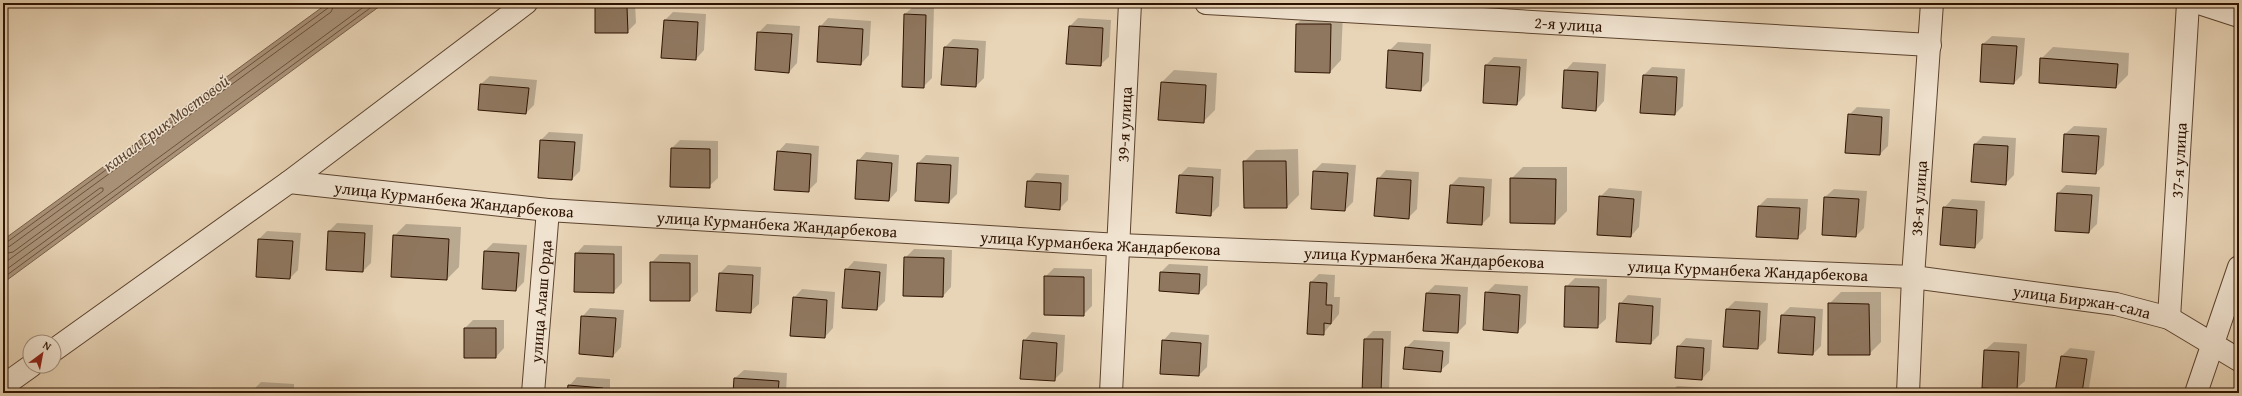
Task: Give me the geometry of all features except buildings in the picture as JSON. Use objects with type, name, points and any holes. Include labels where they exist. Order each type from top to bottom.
[{"type":"street","name":"улица Курманбека Жандарбекова","points":[[62,344],[289,182],[526,3]]},
{"type":"street","name":"39-я улица","points":[[1111,393],[1130,3]]},
{"type":"street","name":"2-я улица","points":[[1206,3],[1930,45]]},
{"type":"street","name":"38-я улица","points":[[1908,393],[1913,277],[1932,3]]},
{"type":"street","name":"37-я улица","points":[[2169,318],[2188,3]]},
{"type":"street","points":[[2199,3],[2239,16]]},
{"type":"street","name":"улица Курманбека Жандарбекова","points":[[289,182],[548,210],[1119,245],[1913,277]]},
{"type":"street","name":"улица Алаш Орда","points":[[532,393],[548,210]]},
{"type":"street","points":[[2196,393],[2239,267]]},
{"type":"street","name":"улица Биржан-сала","points":[[1913,277],[2116,304],[2169,318],[2239,360]]},
{"type":"street","points":[[3,386],[22,373]]},
{"type":"water","name":"канал Ерик Мостовой","points":[[328,3],[384,3],[3,283],[3,240]]}]
